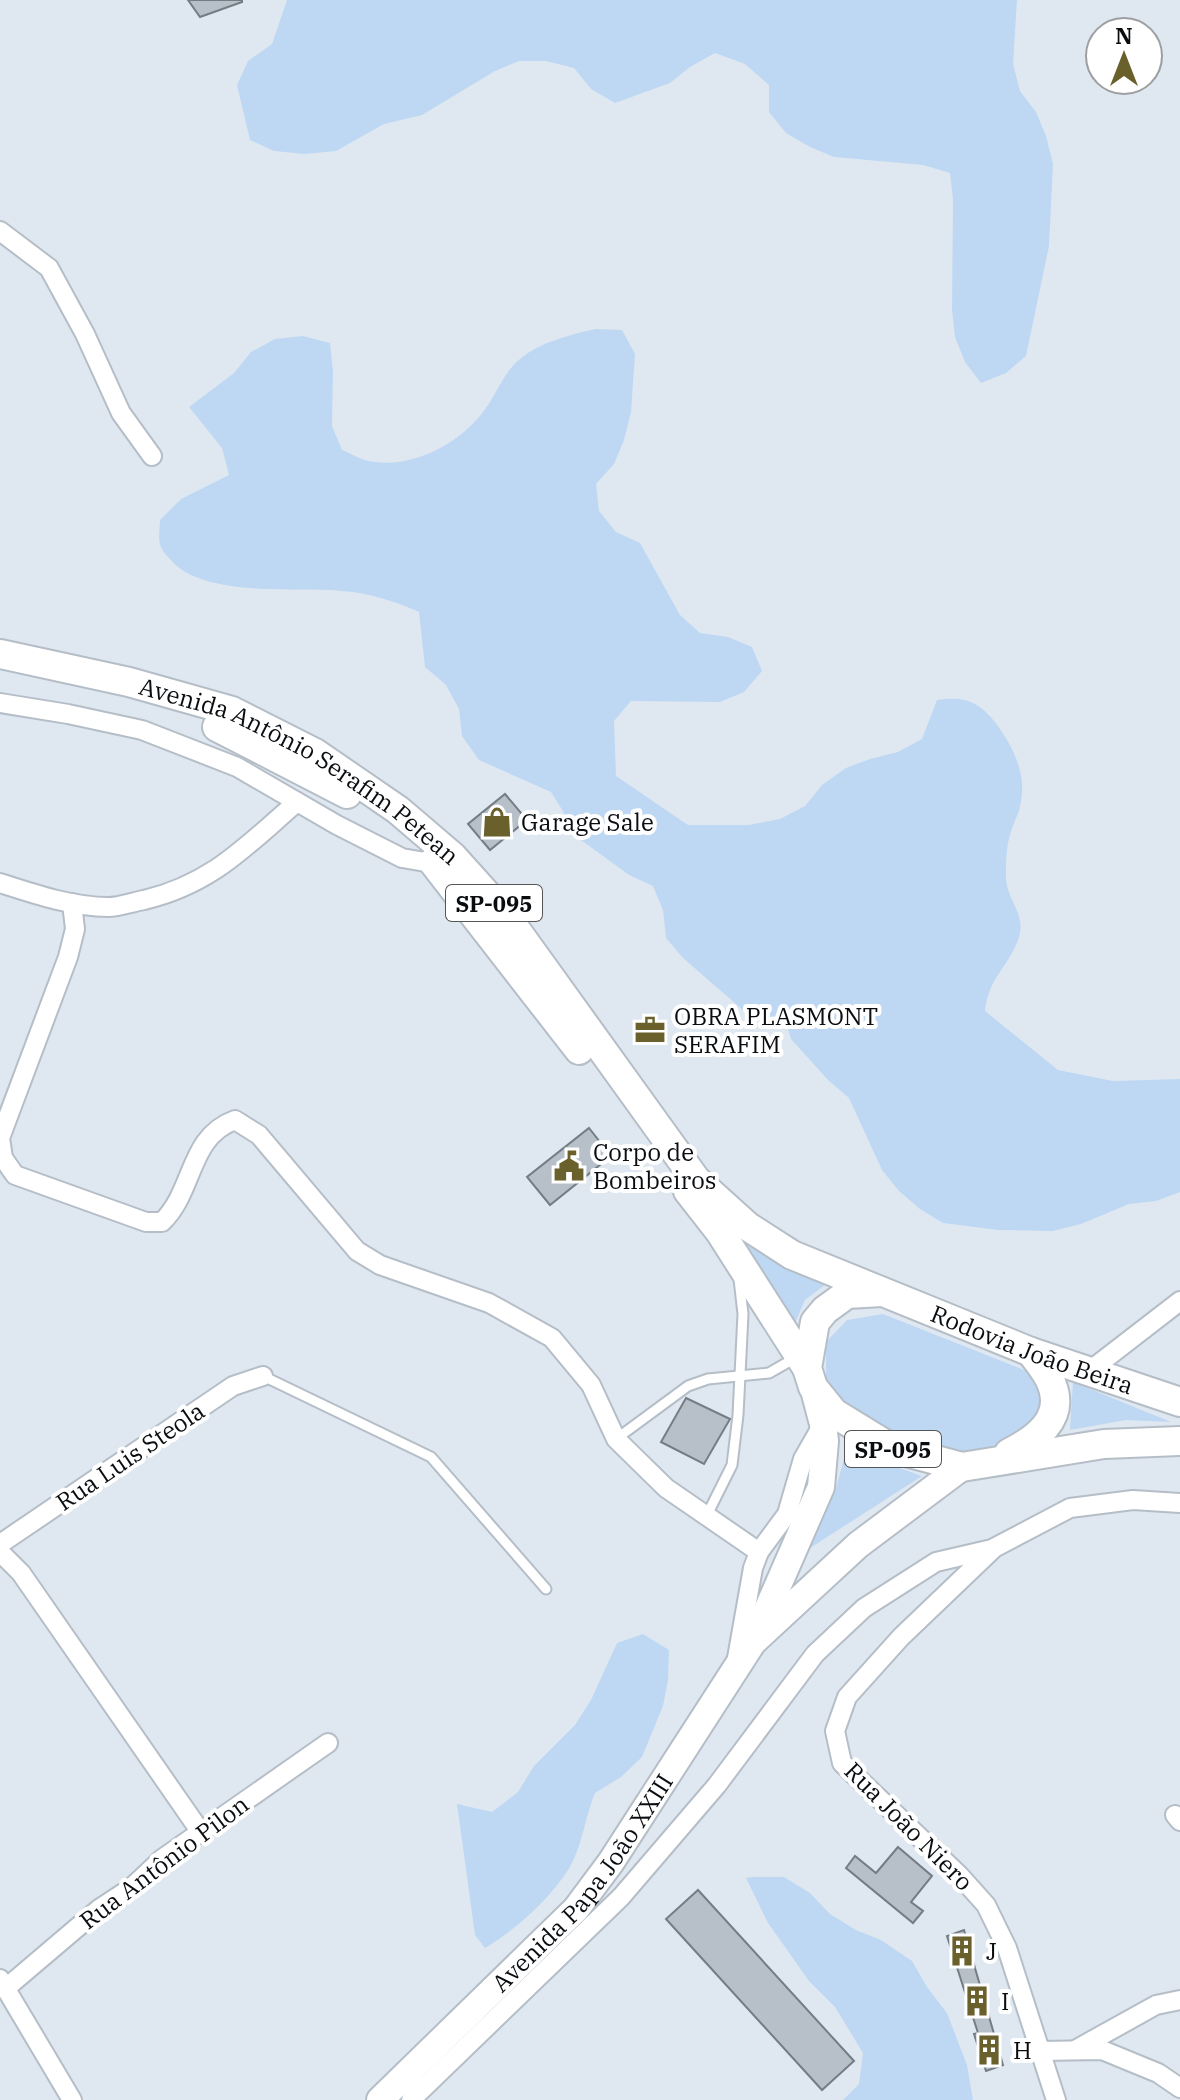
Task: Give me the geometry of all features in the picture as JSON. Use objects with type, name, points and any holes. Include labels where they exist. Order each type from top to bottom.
[{"type":"main road","name":"Avenida Antônio Serafim Petean","points":[[0,654],[129,682],[232,711],[315,753],[398,810],[453,857],[506,916],[696,1180],[747,1226],[792,1255],[886,1291]]},
{"type":"main road","name":"Avenida Antônio Serafim Petean","points":[[0,672],[145,700],[229,731],[347,794],[437,864],[737,1258]]},
{"type":"main road","name":"SP-095","points":[[737,1258],[834,1413],[891,1448],[962,1467],[1104,1444],[1180,1441]]},
{"type":"main road","name":"Rodovia João Beira","points":[[886,1291],[1031,1352],[1180,1402]]},
{"type":"main road","points":[[806,1370],[815,1322],[825,1310],[847,1294],[886,1291]]},
{"type":"main road","points":[[994,1461],[1030,1442],[1049,1424],[1055,1403],[1052,1385],[1031,1352]]},
{"type":"main road","name":"Avenida Papa João XXIII","points":[[380,2100],[576,1909],[611,1862],[753,1642],[821,1487],[824,1472],[823,1424],[806,1370]]},
{"type":"main road","name":"Avenida Papa João XXIII","points":[[753,1642],[858,1545],[962,1467]]},
{"type":"street","points":[[0,231],[49,268],[85,334],[121,413],[152,456]]},
{"type":"street","name":"Avenida Antônio Serafim Petean","points":[[0,703],[142,730],[237,767],[402,858],[437,864]]},
{"type":"street","points":[[0,883],[72,903],[110,907],[168,894],[195,884],[221,868],[297,802]]},
{"type":"street","points":[[72,903],[75,929],[68,957],[0,1138],[3,1158],[15,1175],[146,1222],[162,1222],[177,1205],[204,1142],[221,1125],[235,1120],[259,1135],[357,1251],[380,1265],[489,1303],[552,1338],[591,1385],[616,1439],[666,1488],[759,1552]]},
{"type":"street","points":[[1088,1372],[1180,1301]]},
{"type":"street","name":"Rua Luis Steola","points":[[0,1544],[233,1386],[263,1376]]},
{"type":"street","points":[[736,1666],[753,1568],[759,1552],[787,1514],[803,1459],[823,1424]]},
{"type":"street","points":[[411,2100],[621,1897],[717,1785],[815,1654],[864,1608],[936,1562],[992,1549],[1070,1508],[1133,1500],[1180,1503]]},
{"type":"street","name":"Rua João Niero","points":[[992,1549],[901,1637],[847,1697],[835,1731],[842,1763],[986,1905],[1007,1948],[1055,2099]]},
{"type":"street","points":[[0,1552],[21,1573],[200,1831]]},
{"type":"street","name":"Rua Antônio Pilon","points":[[3,1984],[131,1888],[162,1859],[328,1743]]},
{"type":"street","points":[[3,1984],[72,2100]]},
{"type":"street","points":[[1073,2051],[1156,2005],[1180,2000]]},
{"type":"street","points":[[1040,2051],[1102,2050],[1158,2073],[1180,2088]]},
{"type":"lane","points":[[706,1517],[732,1465],[743,1314],[737,1258]]},
{"type":"lane","points":[[616,1439],[688,1386],[708,1379],[806,1370]]},
{"type":"lane","points":[[263,1376],[431,1457],[546,1589]]},
{"type":"shaded area","points":[[287,0],[1017,0],[1013,64],[1020,91],[1036,112],[1046,136],[1053,164],[1049,246],[1026,356],[1006,373],[981,383],[965,362],[955,337],[952,310],[953,200],[950,173],[923,165],[834,157],[810,147],[786,133],[769,112],[769,85],[745,64],[715,53],[670,83],[615,103],[591,89],[574,68],[546,61],[519,61],[495,71],[422,115],[384,124],[336,151],[305,154],[274,151],[250,140],[237,85],[248,61],[272,44]]},
{"type":"shaded area","points":[[595,329],[622,330],[635,354],[631,412],[614,464],[596,484],[599,511],[616,532],[640,543],[680,615],[700,633],[728,637],[752,647],[762,671],[744,692],[720,702],[631,701],[614,721],[616,776],[688,825],[749,825],[780,819],[805,806],[822,785],[846,768],[898,752],[922,739],[937,700],[963,700],[983,709],[1008,741],[1022,783],[1019,809],[1009,841],[1006,871],[1009,893],[1019,915],[1020,931],[1014,950],[990,990],[985,1011],[1058,1070],[1113,1081],[1180,1079],[1180,1192],[1156,1201],[1129,1204],[1081,1224],[1053,1231],[998,1230],[943,1223],[920,1209],[899,1191],[882,1170],[849,1098],[791,1039],[788,1029],[744,1011],[683,958],[666,938],[663,910],[653,886],[629,875],[581,840],[551,792],[479,760],[462,736],[459,709],[446,685],[425,667],[419,612],[381,598],[352,592],[251,588],[204,580],[184,571],[161,548],[160,520],[181,499],[229,475],[222,448],[189,407],[234,373],[251,352],[275,339],[303,336],[330,343],[332,426],[342,450],[365,460],[383,463],[418,458],[451,442],[478,418],[506,374],[520,359],[546,344]]},
{"type":"shaded area","points":[[743,1243],[789,1270],[825,1285],[805,1300],[795,1323]]},
{"type":"shaded area","points":[[883,1314],[1027,1371],[1042,1399],[1043,1427],[996,1458],[891,1442],[847,1410],[826,1378],[826,1342],[847,1320]]},
{"type":"shaded area","points":[[1073,1382],[1171,1422],[1126,1420],[1070,1430]]},
{"type":"shaded area","points":[[849,1440],[883,1462],[922,1476],[807,1550],[835,1492]]},
{"type":"shaded area","points":[[643,1634],[669,1650],[663,1706],[642,1757],[621,1777],[595,1793],[573,1861],[551,1893],[519,1924],[485,1948],[475,1935],[457,1804],[492,1812],[518,1792],[534,1766],[575,1725],[591,1700],[617,1643]]},
{"type":"shaded area","points":[[784,1877],[810,1893],[830,1914],[856,1930],[881,1940],[912,1961],[947,2013],[967,2065],[973,2100],[843,2100],[859,2084],[863,2053],[835,2007],[809,1981],[768,1923],[746,1878]]},
{"type":"building","points":[[188,0],[242,0],[242,2],[200,17]]},
{"type":"building","name":"Garage Sale","points":[[505,794],[527,820],[490,850],[468,824]]},
{"type":"building","name":"Corpo de Bombeiros","points":[[589,1128],[611,1156],[550,1205],[527,1177]]},
{"type":"building","points":[[686,1398],[730,1419],[704,1464],[661,1442]]},
{"type":"building","points":[[898,1847],[932,1876],[911,1902],[923,1911],[913,1923],[846,1868],[855,1856],[876,1873]]},
{"type":"building","points":[[698,1890],[854,2061],[822,2090],[666,1919]]},
{"type":"building","points":[[964,1930],[1003,2065],[986,2071],[974,2034],[978,2033],[947,1936]]},
{"type":"place","name":"Garage Sale","points":[[497,822]]},
{"type":"place","name":"OBRA PLASMONT SERAFIM","points":[[650,1030]]},
{"type":"place","name":"Corpo de Bombeiros","points":[[569,1166]]},
{"type":"place","name":"J","points":[[962,1951]]},
{"type":"place","name":"I","points":[[977,2001]]},
{"type":"place","name":"H","points":[[989,2050]]}]
